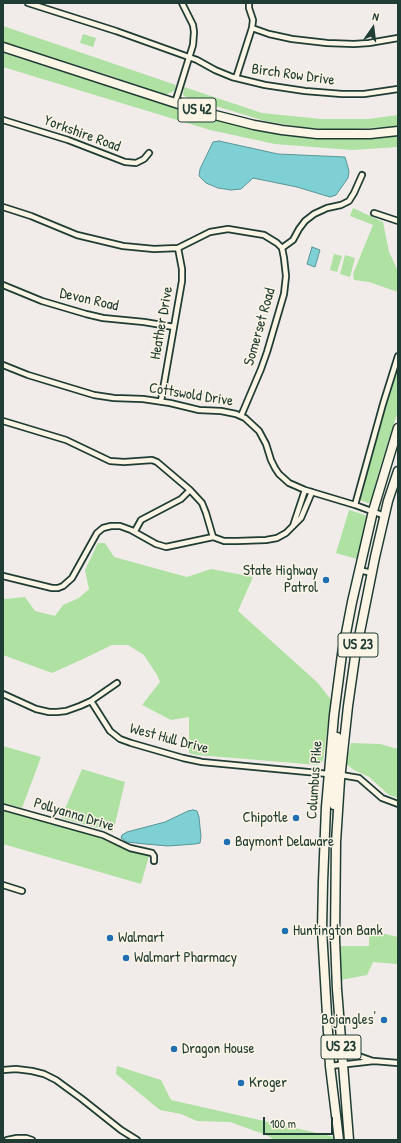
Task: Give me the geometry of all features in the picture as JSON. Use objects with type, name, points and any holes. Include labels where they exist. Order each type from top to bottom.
[{"type":"highway","name":"US 42","points":[[3,47],[175,103],[254,125],[317,134],[398,131]]},
{"type":"highway","name":"Columbus Pike","points":[[339,1140],[330,1066],[322,930],[326,807],[334,715],[342,654],[372,511],[398,428]]},
{"type":"highway","name":"Columbus Pike","points":[[349,1140],[341,1048],[335,940],[336,842],[341,775],[352,680],[372,573],[388,501],[398,471]]},
{"type":"highway","points":[[334,715],[338,719],[336,766],[337,771],[341,775]]},
{"type":"highway","points":[[329,774],[333,778],[334,783],[332,835],[336,842]]},
{"type":"street","name":"Birch Row Drive","points":[[28,3],[116,31],[190,58],[221,73],[236,78],[286,89],[320,92],[364,94],[398,89]]},
{"type":"street","points":[[175,103],[190,58],[194,32],[190,19],[182,3]]},
{"type":"street","points":[[236,78],[252,28],[253,20],[249,8],[250,3]]},
{"type":"street","points":[[252,28],[269,34],[292,39],[327,43],[354,44],[398,38]]},
{"type":"street","name":"Yorkshire Road","points":[[3,120],[68,140],[124,162],[136,163],[144,159],[149,153]]},
{"type":"street","points":[[3,207],[31,216],[78,235],[123,246],[154,249],[178,248],[210,232],[228,229],[264,235],[282,248],[293,240],[305,221],[314,214],[327,208],[341,205],[348,201],[354,194],[362,175]]},
{"type":"street","points":[[374,213],[398,221]]},
{"type":"street","name":"Heather Drive","points":[[161,401],[182,276],[178,248]]},
{"type":"street","name":"Somerset Road","points":[[240,416],[261,369],[284,294],[286,276],[282,248]]},
{"type":"street","name":"Devon Road","points":[[3,285],[42,301],[86,314],[103,318],[174,327]]},
{"type":"street","points":[[355,505],[398,356]]},
{"type":"street","name":"Cottswold Drive","points":[[3,365],[28,376],[94,395],[114,398],[161,401],[189,408],[236,414],[246,418],[259,431],[266,444],[271,460],[279,474],[289,483],[305,490],[385,516]]},
{"type":"street","points":[[3,421],[66,440],[110,462],[154,461],[160,464],[190,490],[198,499],[204,508],[213,537]]},
{"type":"street","points":[[135,531],[140,520],[181,499],[190,490]]},
{"type":"street","points":[[293,527],[305,490]]},
{"type":"street","points":[[3,576],[52,588],[58,588],[72,578],[97,534],[101,529],[107,527],[124,527],[135,531],[156,544],[164,546],[172,546],[213,537],[224,541],[266,540],[282,536],[301,518],[312,492]]},
{"type":"street","points":[[359,570],[372,573]]},
{"type":"street","points":[[3,694],[36,709],[49,712],[66,711],[91,701],[117,683]]},
{"type":"street","name":"West Hull Drive","points":[[91,701],[110,731],[120,739],[183,758],[202,762],[329,774]]},
{"type":"street","points":[[341,775],[359,778],[382,798],[398,804]]},
{"type":"street","name":"Pollyanna Drive","points":[[3,807],[103,835],[130,848],[152,853],[154,856],[154,861]]},
{"type":"street","points":[[3,885],[22,891]]},
{"type":"street","points":[[341,1048],[374,1061]]},
{"type":"street","points":[[330,1066],[374,1061],[398,1062]]},
{"type":"street","points":[[3,1070],[16,1069],[32,1071],[44,1074],[56,1080],[82,1098],[121,1130],[128,1138],[137,1140]]},
{"type":"street","points":[[7,1140],[22,1138],[32,1140]]},
{"type":"green space","points":[[3,26],[176,85],[174,91],[165,95],[111,76],[3,42]]},
{"type":"green space","points":[[83,34],[96,38],[93,47],[80,43]]},
{"type":"green space","points":[[3,53],[104,85],[243,126],[278,133],[337,139],[398,136],[398,147],[352,150],[275,144],[210,130],[3,67]]},
{"type":"green space","points":[[184,87],[262,113],[321,119],[368,119],[398,115],[398,126],[338,130],[301,127],[265,121],[186,97],[183,95]]},
{"type":"green space","points":[[353,208],[383,222],[389,252],[398,271],[398,292],[369,282],[354,280],[353,274],[373,225],[350,216]]},
{"type":"green space","points":[[334,254],[342,256],[337,272],[330,270]]},
{"type":"green space","points":[[345,255],[355,258],[350,277],[340,274]]},
{"type":"green space","points":[[398,367],[398,411],[371,502],[368,503],[360,500]]},
{"type":"green space","points":[[349,510],[367,517],[357,559],[336,553]]},
{"type":"green space","points":[[98,543],[105,543],[114,557],[187,577],[211,569],[253,577],[238,611],[318,683],[331,700],[323,761],[318,765],[197,755],[189,753],[189,717],[171,720],[142,705],[160,682],[144,655],[128,645],[112,645],[52,673],[3,655],[3,598],[25,597],[35,611],[55,616],[63,605],[79,598],[89,589],[85,570]]},
{"type":"green space","points":[[351,743],[380,744],[398,749],[398,798],[389,795],[369,777],[354,770],[346,764]]},
{"type":"green space","points":[[3,746],[41,757],[22,808],[3,803]]},
{"type":"green space","points":[[82,769],[125,782],[113,832],[61,818]]},
{"type":"green space","points":[[3,810],[90,834],[123,848],[149,856],[141,884],[3,844]]},
{"type":"green space","points":[[369,930],[398,937],[397,964],[373,962],[367,975],[341,980],[339,946],[369,946]]},
{"type":"green space","points":[[117,1066],[161,1080],[171,1100],[335,1137],[335,1140],[275,1140],[266,1135],[230,1122],[197,1121],[181,1114],[160,1110],[116,1074]]},
{"type":"water","points":[[219,141],[278,154],[345,157],[349,171],[348,178],[336,195],[330,197],[297,187],[253,178],[241,189],[231,190],[218,188],[206,183],[199,176],[200,169],[213,142]]},
{"type":"water","points":[[312,247],[320,250],[315,267],[307,264]]},
{"type":"water","points":[[193,810],[197,811],[199,817],[201,837],[200,843],[168,846],[127,842],[121,838],[122,835],[127,832],[165,822]]},
{"type":"place","name":"State Highway Patrol","points":[[326,580]]},
{"type":"place","name":"Chipotle","points":[[296,818]]},
{"type":"place","name":"Baymont Delaware","points":[[227,842]]},
{"type":"place","name":"Huntington Bank","points":[[285,931]]},
{"type":"place","name":"Walmart","points":[[110,938]]},
{"type":"place","name":"Walmart Pharmacy","points":[[126,958]]},
{"type":"place","name":"Bojangles'","points":[[384,1020]]},
{"type":"place","name":"Dragon House","points":[[174,1049]]},
{"type":"place","name":"Kroger","points":[[241,1083]]}]
